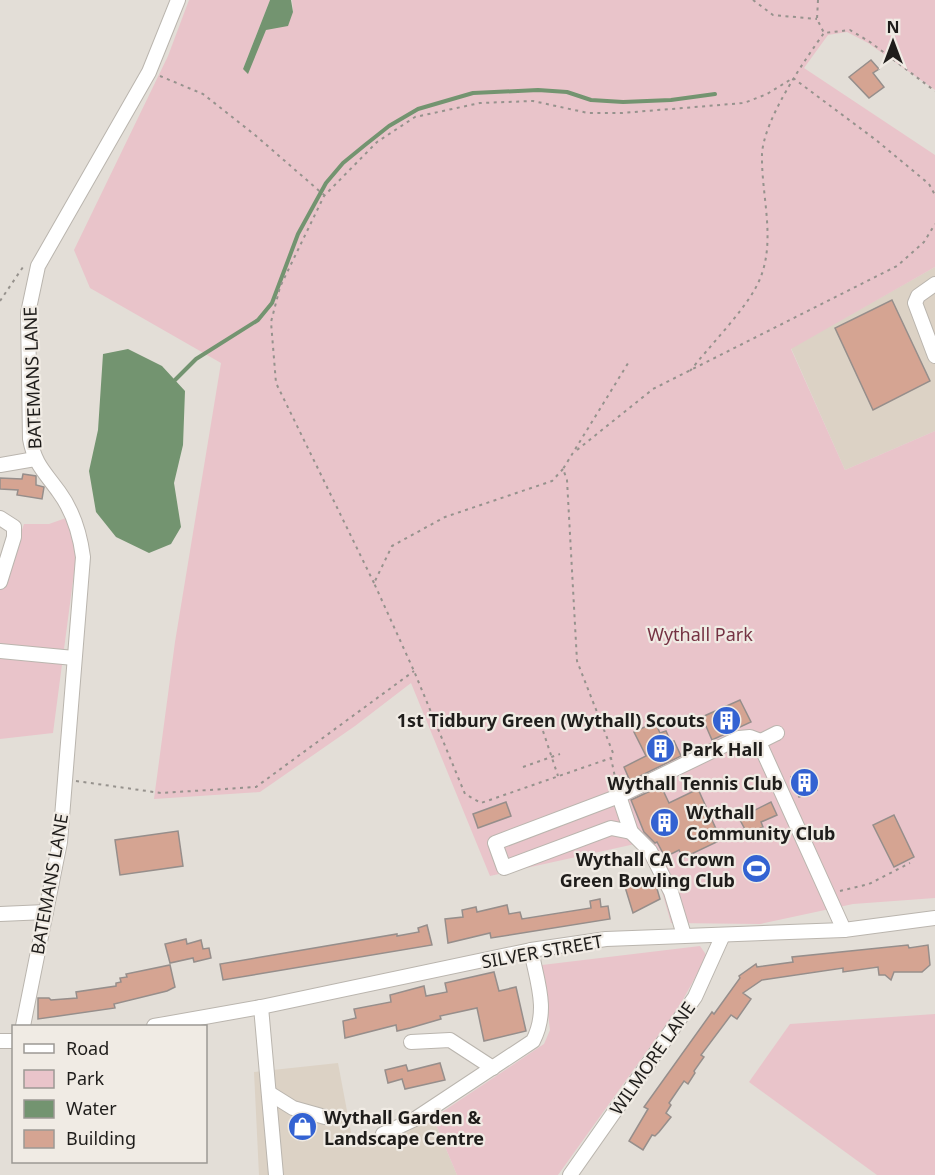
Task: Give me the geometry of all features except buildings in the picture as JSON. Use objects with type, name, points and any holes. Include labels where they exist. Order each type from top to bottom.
[{"type":"street","name":"BATEMANS LANE","points":[[23,1025],[60,842],[82,557],[77,527],[66,503],[35,459],[30,428],[28,313],[31,288],[38,266],[54,235],[149,72],[178,0]]},
{"type":"street","points":[[935,284],[918,296],[915,303],[935,356]]},
{"type":"street","points":[[0,465],[35,459]]},
{"type":"street","points":[[0,518],[14,527],[14,537],[0,582]]},
{"type":"street","points":[[0,651],[74,658]]},
{"type":"street","points":[[759,742],[777,733]]},
{"type":"street","points":[[631,832],[611,828],[504,868],[495,843],[619,796],[739,738],[750,737],[759,742],[844,930]]},
{"type":"street","points":[[619,796],[631,832],[636,840],[650,851],[671,892],[684,935]]},
{"type":"street","points":[[0,914],[46,912]]},
{"type":"street","name":"SILVER STREET","points":[[160,1025],[261,1007],[531,950],[606,939],[844,930],[935,918]]},
{"type":"street","name":"WILMORE LANE","points":[[570,1175],[695,997],[723,936]]},
{"type":"street","points":[[383,1134],[415,1119],[533,1041],[542,1025],[539,991],[531,950]]},
{"type":"street","points":[[261,1007],[276,1175]]},
{"type":"street","points":[[411,1042],[450,1040],[493,1068]]},
{"type":"street","points":[[269,1093],[293,1108],[325,1117]]},
{"type":"path","points":[[753,0],[773,15],[818,20]]},
{"type":"path","points":[[818,0],[818,20],[824,33]]},
{"type":"path","points":[[690,371],[756,288],[768,245],[762,152],[773,119],[793,78],[824,33],[850,30],[870,42],[935,91]]},
{"type":"path","points":[[149,72],[203,94],[324,195]]},
{"type":"path","points":[[793,78],[928,184],[935,195]]},
{"type":"path","points":[[611,758],[480,803],[465,794],[414,671],[374,583],[276,383],[271,322],[280,287],[324,195],[377,142],[415,117],[480,103],[533,101],[588,113],[622,114],[650,109],[744,103],[767,94],[793,78]]},
{"type":"path","points":[[575,452],[653,389],[897,266],[924,242],[935,224]]},
{"type":"path","points":[[374,583],[392,546],[445,516],[552,481],[575,452],[630,360]]},
{"type":"path","points":[[563,469],[567,480],[577,661],[613,753],[611,758],[619,796]]},
{"type":"path","points":[[65,780],[161,793],[256,787],[414,671]]},
{"type":"path","points":[[543,730],[558,776]]},
{"type":"path","points":[[523,767],[560,754]]},
{"type":"path","points":[[828,894],[869,884],[910,863]]},
{"type":"shaded area","points":[[935,267],[935,431],[845,470],[791,348]]},
{"type":"shaded area","name":"Wythall Garden & Landscape Centre","points":[[338,1063],[353,1143],[374,1135],[381,1142],[433,1118],[457,1175],[259,1175],[254,1072]]},
{"type":"green space","name":"Wythall Park","points":[[189,0],[270,0],[243,69],[266,30],[293,12],[292,0],[935,0],[935,90],[868,43],[847,32],[828,35],[804,68],[935,155],[935,267],[791,349],[845,470],[935,431],[935,898],[853,904],[760,924],[671,923],[659,881],[635,844],[490,876],[411,683],[355,726],[260,792],[154,799],[175,642],[221,363],[90,288],[74,250],[168,56]]},
{"type":"green space","points":[[66,518],[77,550],[53,733],[0,739],[0,568],[9,568],[24,524],[49,524]]},
{"type":"green space","points":[[700,946],[707,956],[680,1005],[558,1175],[457,1175],[433,1118],[544,1044],[550,1030],[542,965]]},
{"type":"green space","points":[[935,1014],[935,1175],[877,1175],[749,1082],[790,1024]]},
{"type":"water","points":[[270,0],[291,0],[293,12],[288,26],[266,30],[248,74],[243,69]]},
{"type":"water","points":[[128,349],[162,366],[185,391],[183,445],[174,483],[181,527],[171,544],[149,553],[116,537],[96,512],[89,471],[98,430],[103,354]]},
{"type":"waterway","points":[[175,380],[196,359],[258,320],[272,303],[298,234],[326,183],[343,163],[365,145],[389,126],[418,109],[473,93],[538,90],[567,92],[591,100],[623,102],[671,100],[715,94]]},
{"type":"place","name":"1st Tidbury Green (Wythall) Scouts","points":[[726,720]]},
{"type":"place","name":"Park Hall","points":[[661,749]]},
{"type":"place","name":"Wythall Tennis Club","points":[[804,783]]},
{"type":"place","name":"Wythall Community Club","points":[[665,822]]},
{"type":"place","name":"Wythall CA Crown Green Bowling Club","points":[[756,869]]},
{"type":"place","name":"Wythall Garden & Landscape Centre","points":[[303,1127]]}]
